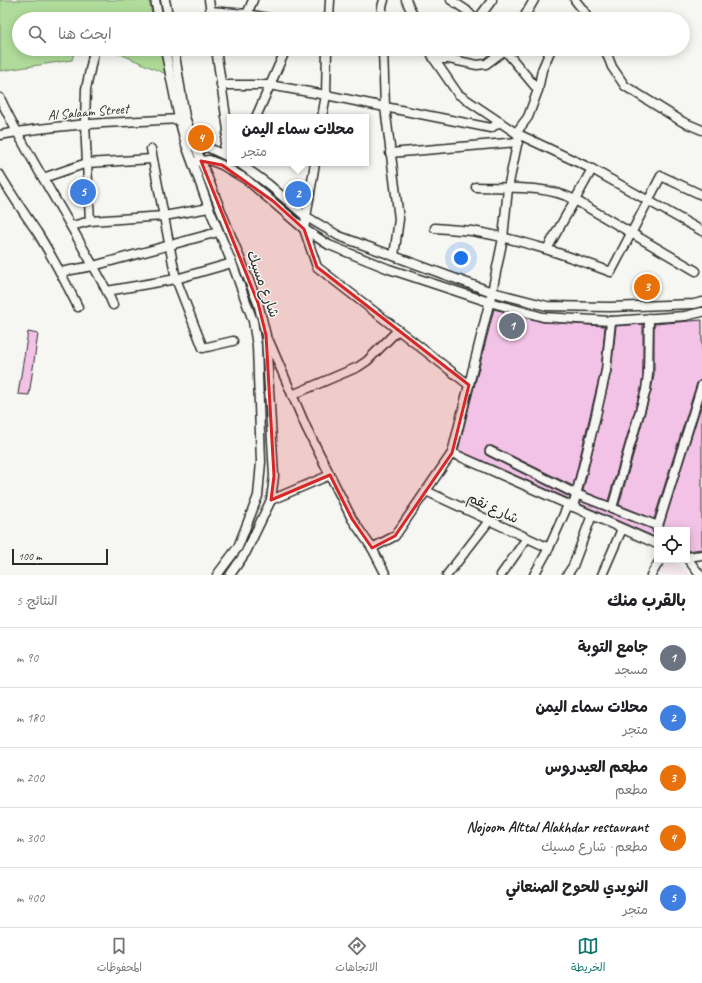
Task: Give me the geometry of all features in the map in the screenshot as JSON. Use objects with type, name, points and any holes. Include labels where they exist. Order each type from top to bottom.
[{"type":"street","points":[[155,0],[158,12]]},
{"type":"street","points":[[165,0],[168,12]]},
{"type":"street","points":[[209,0],[211,12]]},
{"type":"street","points":[[248,12],[253,0]]},
{"type":"street","points":[[329,12],[330,0]]},
{"type":"street","points":[[382,12],[384,0]]},
{"type":"street","points":[[406,0],[412,12]]},
{"type":"street","points":[[451,0],[468,12]]},
{"type":"street","points":[[483,12],[492,0]]},
{"type":"street","points":[[527,12],[534,0]]},
{"type":"street","points":[[575,0],[584,12]]},
{"type":"street","points":[[90,221],[85,124],[86,90],[93,56]]},
{"type":"street","name":"شارع مسيك","points":[[166,56],[179,119],[258,304],[266,335],[274,476],[271,500],[246,552],[230,575]]},
{"type":"street","name":"شارع مسيك","points":[[175,56],[191,145]]},
{"type":"street","points":[[217,56],[227,124]]},
{"type":"street","points":[[257,114],[283,56]]},
{"type":"street","points":[[323,114],[326,95],[327,56]]},
{"type":"street","points":[[383,56],[384,107],[399,219],[394,256]]},
{"type":"street","points":[[432,56],[458,94],[500,122],[517,137],[592,169],[702,231]]},
{"type":"street","points":[[434,59],[449,59],[477,65],[486,64],[497,56]]},
{"type":"street","points":[[510,56],[538,90]]},
{"type":"street","points":[[372,548],[395,536],[452,453],[490,302],[503,238],[508,188],[517,137],[528,117],[538,90],[542,70],[548,56]]},
{"type":"street","points":[[608,56],[612,67],[625,86],[683,122],[702,130]]},
{"type":"street","points":[[221,85],[269,86],[326,95],[491,128],[500,122]]},
{"type":"street","points":[[0,98],[16,132],[72,226],[113,305]]},
{"type":"street","name":"Al Salaam Street","points":[[0,135],[85,124],[179,119]]},
{"type":"street","points":[[390,152],[517,137]]},
{"type":"street","points":[[191,145],[226,156],[227,143]]},
{"type":"street","points":[[151,149],[176,279],[203,348],[233,340]]},
{"type":"street","points":[[43,178],[87,163],[152,159]]},
{"type":"street","points":[[197,162],[210,160],[222,165],[247,180],[304,229],[329,245],[389,269],[490,302],[543,317],[611,321],[685,316],[702,312]]},
{"type":"street","name":"شارع مسيك","points":[[197,162],[209,208],[232,263],[253,321],[257,346],[261,462],[258,496],[238,547],[217,575]]},
{"type":"street","points":[[244,166],[306,216],[340,236],[492,292],[547,306],[610,307],[694,304],[702,302]]},
{"type":"street","points":[[314,166],[304,229],[317,267],[469,385]]},
{"type":"street","points":[[547,250],[592,169]]},
{"type":"street","points":[[0,175],[14,199],[37,232],[78,307]]},
{"type":"street","points":[[435,228],[472,231],[503,238],[566,255],[611,272],[661,176],[702,195]]},
{"type":"street","points":[[476,187],[558,192],[575,200],[696,271]]},
{"type":"street","points":[[72,226],[90,221],[164,216],[209,208]]},
{"type":"street","points":[[60,272],[93,266],[218,232]]},
{"type":"street","points":[[107,291],[176,279],[232,263]]},
{"type":"street","points":[[612,508],[646,390],[648,375],[649,318]]},
{"type":"street","points":[[534,575],[576,494],[606,371],[611,321]]},
{"type":"street","points":[[292,395],[358,367],[371,357],[398,330]]},
{"type":"street","points":[[266,335],[306,427],[352,519],[372,548],[386,575]]},
{"type":"street","points":[[658,527],[702,385]]},
{"type":"street","points":[[490,451],[576,494],[612,508],[654,528]]},
{"type":"street","points":[[452,453],[654,544]]},
{"type":"street","points":[[271,500],[330,475]]},
{"type":"street","name":"شارع نقم","points":[[426,491],[549,548]]},
{"type":"street","points":[[568,575],[573,566],[592,516]]},
{"type":"street","points":[[447,575],[489,521]]},
{"type":"street","points":[[602,575],[622,529]]},
{"type":"street","points":[[501,575],[527,538]]},
{"type":"street","points":[[690,557],[702,555]]},
{"type":"street","points":[[690,562],[700,575]]},
{"type":"street","points":[[651,575],[658,563]]},
{"type":"highlighted area","points":[[201,161],[222,165],[273,201],[304,229],[317,267],[469,385],[452,453],[395,536],[372,548],[352,519],[330,475],[271,500],[274,476],[266,335],[258,303]]},
{"type":"shaded area","points":[[662,563],[676,563],[690,575],[654,575]]},
{"type":"green space","points":[[0,0],[149,0],[152,12],[12,12],[12,56],[73,56],[72,60],[0,71]]},
{"type":"green space","points":[[125,56],[162,56],[166,74]]},
{"type":"building","points":[[494,309],[543,322],[605,326],[601,370],[573,486],[492,446],[487,446],[485,449],[485,454],[488,456],[570,497],[569,499],[458,450]]},
{"type":"building","points":[[702,320],[702,380],[697,383],[654,519],[619,505],[651,391],[654,375],[654,324]]},
{"type":"building","points":[[643,324],[643,375],[641,389],[608,501],[583,491],[611,372],[616,326]]},
{"type":"building","points":[[28,332],[38,334],[29,395],[18,394]]},
{"type":"building","points":[[702,403],[702,549],[690,551],[690,527],[663,527]]},
{"type":"building","points":[[580,501],[652,529],[654,537],[580,504]]},
{"type":"place","name":"Nojoom Alttal Alakhdar restaurant","points":[[201,138]]},
{"type":"place","name":"النويدي للحوح الصنعاني","points":[[83,192]]},
{"type":"place","name":"محلات سماء اليمن","points":[[298,194]]},
{"type":"place","name":"مطعم العيدروس","points":[[647,287]]},
{"type":"place","name":"جامع التوبة","points":[[512,326]]}]
